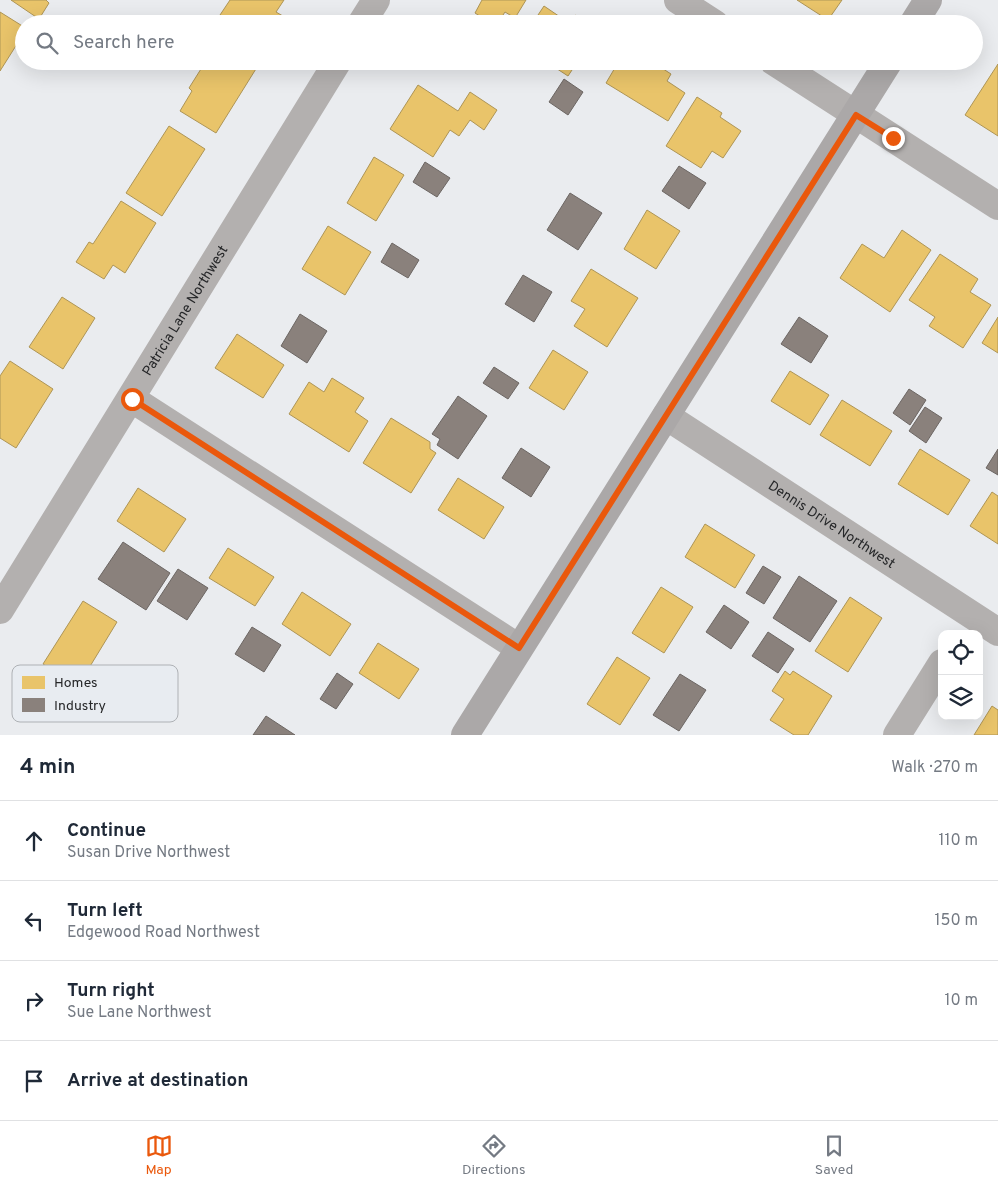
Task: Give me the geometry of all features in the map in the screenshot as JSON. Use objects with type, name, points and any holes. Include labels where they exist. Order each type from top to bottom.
[{"type":"main road","points":[[919,15],[928,0]]},
{"type":"main road","points":[[465,735],[884,70]]},
{"type":"street","points":[[367,15],[376,0]]},
{"type":"street","points":[[678,0],[701,15]]},
{"type":"street","name":"Patricia Lane Northwest","points":[[0,610],[132,399],[333,70]]},
{"type":"street","points":[[787,70],[998,206]]},
{"type":"street","points":[[132,399],[519,648]]},
{"type":"street","name":"Dennis Drive Northwest","points":[[666,416],[966,625],[998,632]]},
{"type":"street","points":[[897,735],[938,669]]},
{"type":"building: Homes","points":[[11,0],[46,0],[49,3],[42,15],[33,15]]},
{"type":"building: Homes","points":[[230,0],[284,0],[276,12],[281,15],[220,15]]},
{"type":"building: Homes","points":[[482,0],[526,0],[517,15],[510,15],[505,12],[503,15],[478,15],[475,13]]},
{"type":"building: Homes","points":[[797,0],[842,0],[832,15],[820,15]]},
{"type":"building: Homes","points":[[544,6],[557,15],[538,15]]},
{"type":"building: Homes","points":[[0,12],[15,21],[15,47],[0,71]]},
{"type":"building: Homes","points":[[998,64],[998,136],[965,115]]},
{"type":"building: Homes","points":[[200,70],[255,70],[216,133],[180,111],[192,91],[189,88]]},
{"type":"building: Homes","points":[[559,70],[572,70],[568,76]]},
{"type":"building: Homes","points":[[614,70],[665,70],[671,74],[667,81],[685,93],[668,121],[606,83]]},
{"type":"building: Homes","points":[[418,85],[458,111],[470,92],[497,110],[484,130],[470,120],[459,136],[450,130],[433,157],[390,129]]},
{"type":"building: Homes","points":[[697,97],[722,113],[720,117],[741,131],[723,158],[712,151],[701,168],[666,146]]},
{"type":"building: Homes","points":[[169,126],[205,149],[162,216],[126,193]]},
{"type":"building: Homes","points":[[374,157],[404,175],[376,221],[347,203]]},
{"type":"building: Homes","points":[[121,201],[156,223],[125,273],[113,265],[104,279],[76,262],[89,242],[93,244]]},
{"type":"building: Homes","points":[[647,210],[680,231],[656,269],[624,249]]},
{"type":"building: Homes","points":[[328,226],[371,252],[345,295],[302,269]]},
{"type":"building: Homes","points":[[902,230],[931,250],[890,312],[840,278],[862,244],[884,258]]},
{"type":"building: Homes","points":[[940,254],[978,279],[970,292],[991,305],[963,348],[929,326],[935,317],[909,300]]},
{"type":"building: Homes","points":[[591,269],[638,298],[607,347],[574,326],[585,309],[571,301]]},
{"type":"building: Homes","points":[[62,297],[95,318],[63,369],[29,347]]},
{"type":"building: Homes","points":[[998,317],[998,353],[982,343]]},
{"type":"building: Homes","points":[[237,334],[284,365],[263,398],[215,368]]},
{"type":"building: Homes","points":[[553,350],[588,372],[564,410],[529,388]]},
{"type":"building: Homes","points":[[10,361],[53,389],[16,448],[0,438],[0,376]]},
{"type":"building: Homes","points":[[790,371],[829,395],[810,425],[771,401]]},
{"type":"building: Homes","points":[[332,378],[364,398],[355,412],[368,421],[349,452],[289,414],[309,382],[324,392]]},
{"type":"building: Homes","points":[[842,400],[892,431],[870,466],[820,435]]},
{"type":"building: Homes","points":[[391,418],[430,442],[430,449],[436,453],[411,493],[363,463]]},
{"type":"building: Homes","points":[[920,449],[970,480],[948,515],[898,484]]},
{"type":"building: Homes","points":[[458,478],[504,507],[484,539],[438,510]]},
{"type":"building: Homes","points":[[138,488],[186,519],[164,552],[117,521]]},
{"type":"building: Homes","points":[[992,492],[998,496],[998,544],[970,526]]},
{"type":"building: Homes","points":[[705,524],[755,555],[735,588],[685,557]]},
{"type":"building: Homes","points":[[228,548],[274,577],[255,606],[209,578]]},
{"type":"building: Homes","points":[[661,587],[693,607],[664,653],[632,633]]},
{"type":"building: Homes","points":[[302,592],[351,624],[330,656],[282,624]]},
{"type":"building: Homes","points":[[850,597],[882,618],[848,672],[815,651]]},
{"type":"building: Homes","points":[[83,601],[117,622],[91,665],[43,664]]},
{"type":"building: Homes","points":[[378,643],[419,669],[399,699],[359,673]]},
{"type":"building: Homes","points":[[617,657],[650,678],[620,725],[587,704]]},
{"type":"building: Homes","points":[[785,671],[790,675],[793,671],[832,696],[808,735],[794,735],[770,720],[784,699],[772,691]]},
{"type":"building: Homes","points":[[992,706],[998,710],[998,735],[974,735]]},
{"type":"building: Industry","points":[[564,79],[583,92],[568,115],[549,102]]},
{"type":"building: Industry","points":[[425,162],[450,178],[437,197],[413,182]]},
{"type":"building: Industry","points":[[679,166],[706,183],[689,209],[662,191]]},
{"type":"building: Industry","points":[[570,193],[602,213],[578,250],[547,230]]},
{"type":"building: Industry","points":[[392,243],[419,260],[408,278],[381,262]]},
{"type":"building: Industry","points":[[523,275],[552,292],[534,322],[505,304]]},
{"type":"building: Industry","points":[[300,314],[327,331],[307,363],[281,346]]},
{"type":"building: Industry","points":[[799,317],[828,336],[811,363],[781,344]]},
{"type":"building: Industry","points":[[494,367],[519,383],[508,399],[483,383]]},
{"type":"building: Industry","points":[[909,389],[926,400],[910,425],[893,413]]},
{"type":"building: Industry","points":[[458,396],[487,416],[458,459],[437,445],[440,439],[432,434]]},
{"type":"building: Industry","points":[[925,407],[942,418],[926,443],[909,431]]},
{"type":"building: Industry","points":[[521,448],[550,467],[531,497],[502,478]]},
{"type":"building: Industry","points":[[998,449],[998,475],[986,468]]},
{"type":"building: Industry","points":[[123,542],[170,573],[146,610],[98,579]]},
{"type":"building: Industry","points":[[763,566],[781,577],[764,604],[746,593]]},
{"type":"building: Industry","points":[[178,569],[208,588],[187,620],[157,601]]},
{"type":"building: Industry","points":[[799,576],[837,601],[810,642],[773,618]]},
{"type":"building: Industry","points":[[724,605],[749,622],[731,649],[706,632]]},
{"type":"building: Industry","points":[[252,627],[281,645],[264,672],[235,654]]},
{"type":"building: Industry","points":[[768,632],[794,649],[778,673],[752,656]]},
{"type":"building: Industry","points":[[337,673],[353,684],[336,709],[320,699]]},
{"type":"building: Industry","points":[[680,674],[706,690],[679,731],[653,715]]},
{"type":"building: Industry","points":[[266,716],[295,735],[253,735]]},
{"type":"route","points":[[132,399],[519,648],[856,115],[893,138]]}]
